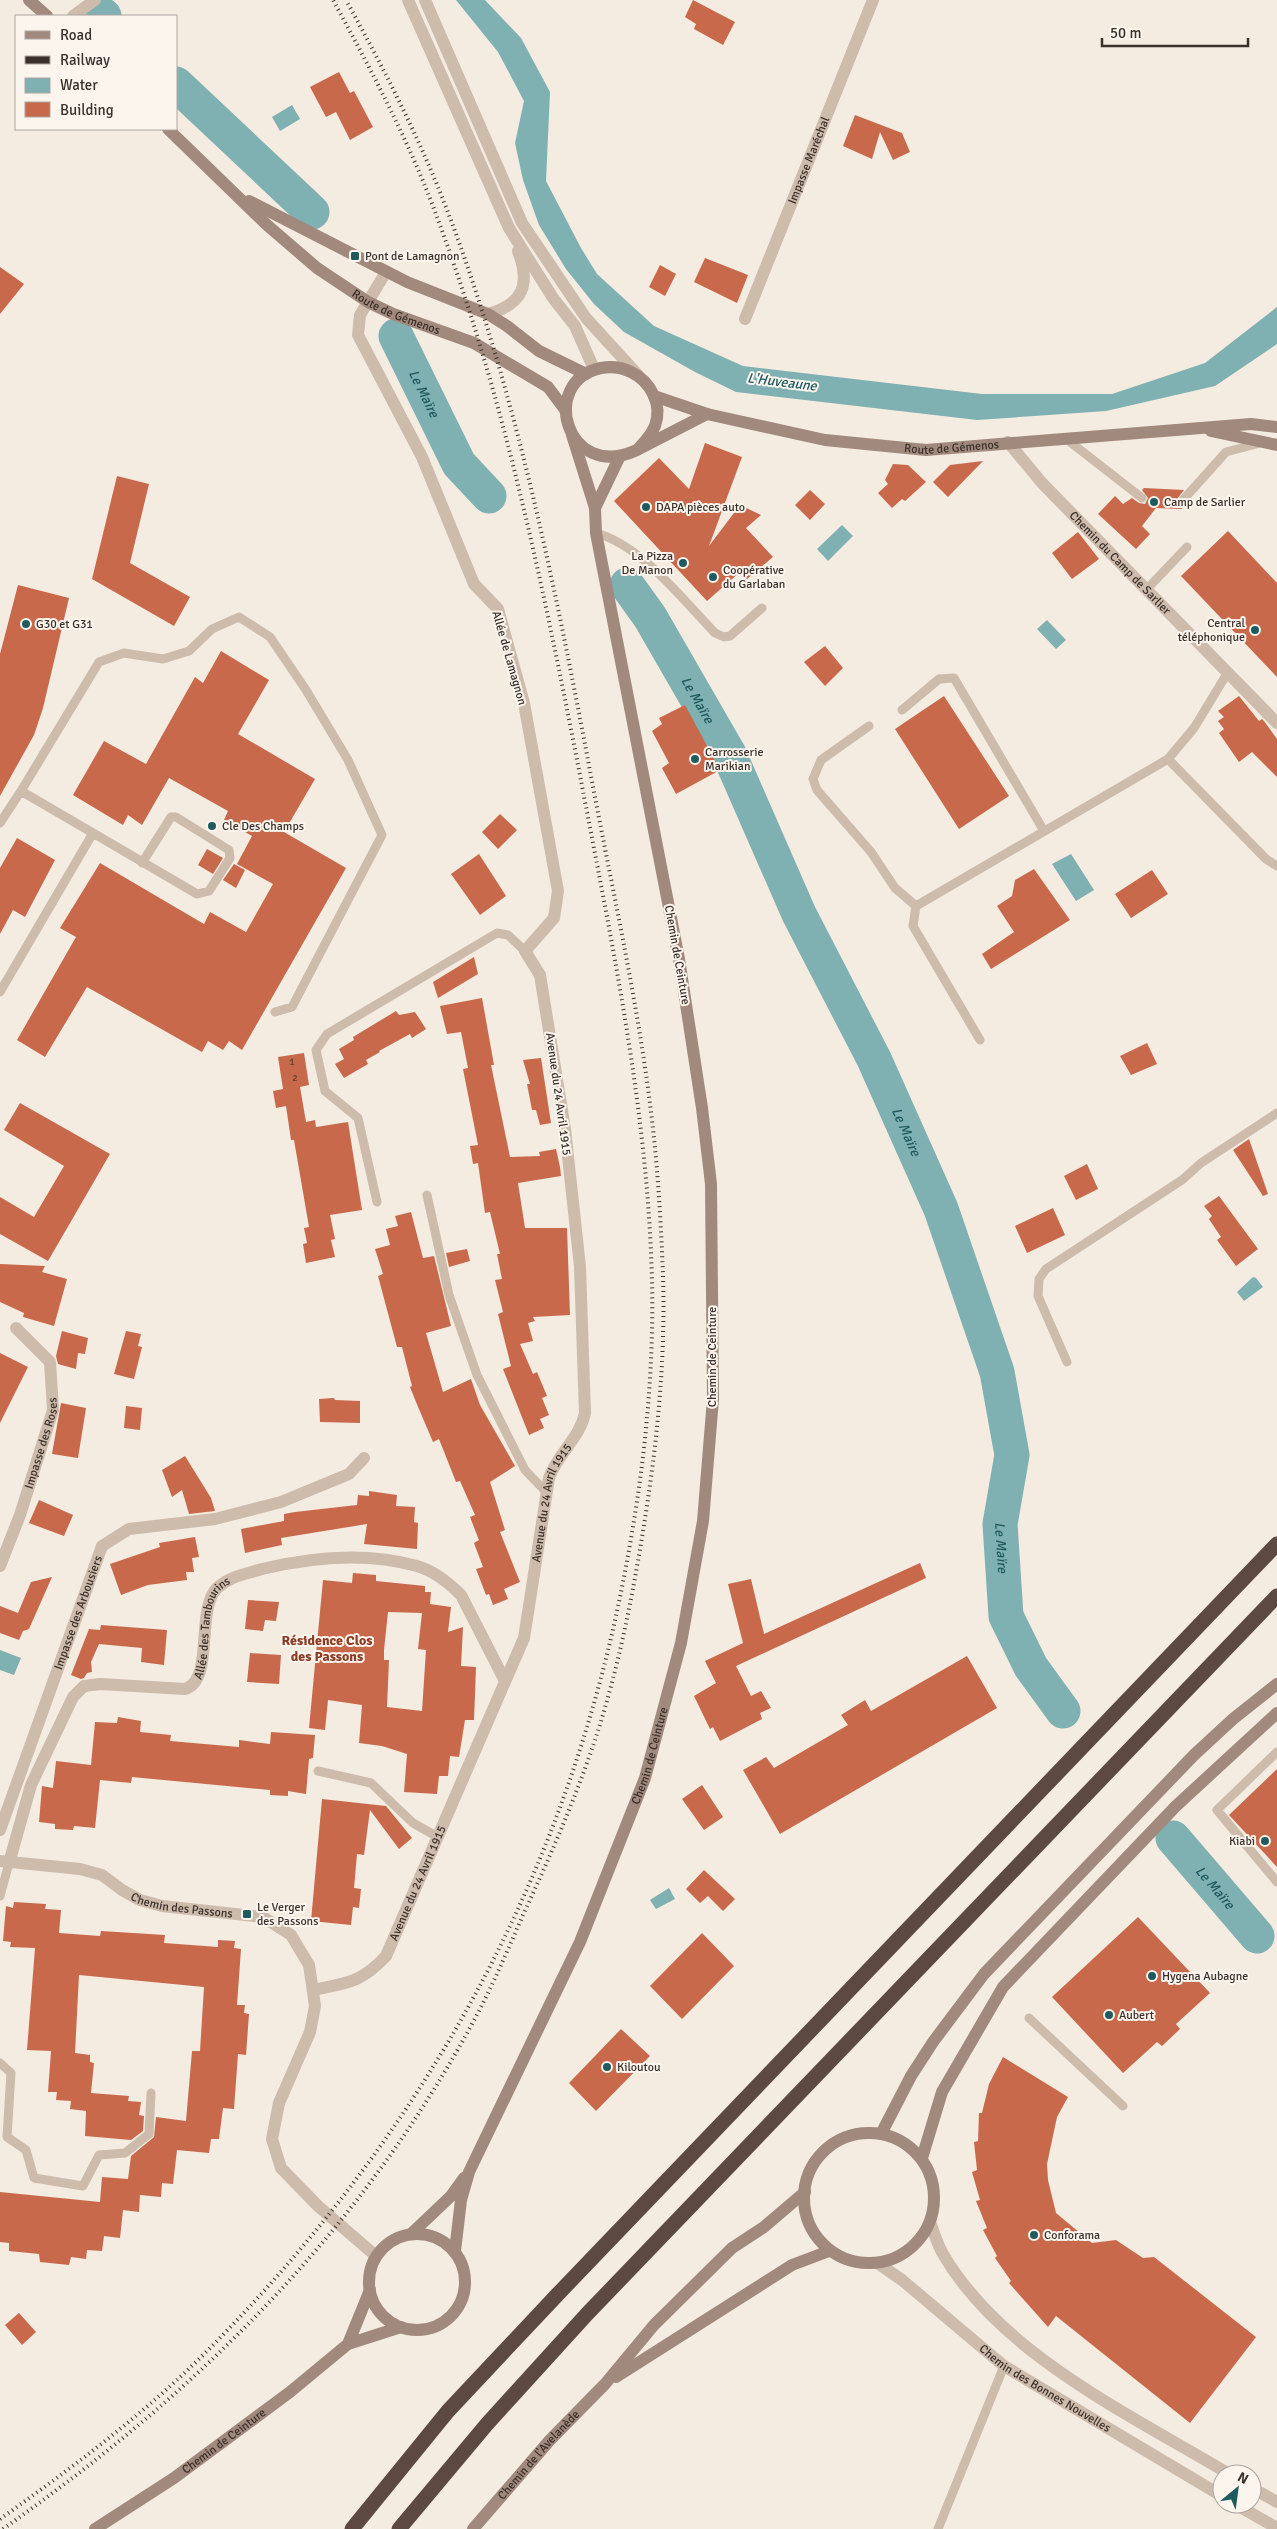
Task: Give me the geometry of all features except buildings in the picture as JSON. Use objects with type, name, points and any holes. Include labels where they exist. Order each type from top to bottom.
[{"type":"highway","points":[[352,2529],[448,2411],[550,2302],[1277,1543]]},
{"type":"highway","points":[[399,2529],[487,2424],[587,2314],[1277,1596]]},
{"type":"main road","points":[[29,0],[46,15]]},
{"type":"main road","name":"Route de Gémenos","points":[[169,130],[267,225],[317,268],[368,302],[393,314],[474,343],[548,387],[566,411]]},
{"type":"main road","name":"Route de Gémenos","points":[[238,195],[386,272],[488,314],[539,351],[590,372]]},
{"type":"main road","points":[[637,450],[656,424],[657,409],[654,396],[648,384],[638,375],[623,368],[608,367],[590,372],[571,390],[566,411],[567,424],[572,435],[580,446],[592,454],[605,458],[619,458],[637,450],[707,414]]},
{"type":"main road","name":"Route de Gémenos","points":[[654,396],[707,414],[825,440],[926,450],[1251,424],[1277,426]]},
{"type":"main road","name":"Route de Gémenos","points":[[1199,428],[1260,443],[1277,445]]},
{"type":"main road","name":"Chemin de Ceinture","points":[[412,2233],[451,2196],[469,2172],[580,1942],[645,1778],[681,1643],[703,1521],[713,1399],[711,1184],[702,1108],[679,959],[596,533],[595,508],[572,435]]},
{"type":"main road","name":"Chemin de Ceinture","points":[[595,508],[619,458]]},
{"type":"main road","points":[[881,2134],[911,2076],[933,2042],[984,1974],[1194,1756],[1233,1719],[1277,1684]]},
{"type":"main road","points":[[922,2158],[942,2092],[1003,1987],[1176,1806],[1277,1712]]},
{"type":"main road","points":[[860,2134],[881,2134],[910,2147],[922,2158],[933,2185],[934,2204],[930,2222],[920,2239],[901,2256],[879,2264],[847,2260],[829,2250],[817,2238],[808,2223],[804,2206],[810,2168],[823,2152],[840,2140],[860,2134]]},
{"type":"main road","name":"Chemin de Ceinture","points":[[455,2251],[462,2200],[469,2172]]},
{"type":"main road","points":[[605,2384],[654,2324],[732,2248],[764,2227],[805,2192]]},
{"type":"main road","points":[[412,2233],[428,2234],[443,2241],[455,2251],[463,2265],[466,2280],[464,2296],[457,2310],[446,2321],[432,2328],[417,2330],[401,2327],[386,2319],[376,2306],[370,2290],[370,2272],[376,2256],[387,2242],[412,2233]]},
{"type":"main road","points":[[605,2384],[792,2265],[829,2250]]},
{"type":"main road","name":"Chemin de Ceinture","points":[[348,2344],[370,2290]]},
{"type":"main road","name":"Chemin de Ceinture","points":[[94,2529],[174,2478],[290,2392],[348,2344],[401,2327]]},
{"type":"main road","name":"Chemin de l'Avelanède","points":[[473,2529],[550,2440],[605,2384]]},
{"type":"street","points":[[74,15],[94,0]]},
{"type":"street","points":[[408,0],[498,202],[523,264],[524,287],[514,303],[488,314]]},
{"type":"street","name":"Impasse Maréchal","points":[[745,319],[873,0]]},
{"type":"street","points":[[425,2],[522,223],[586,318],[638,375]]},
{"type":"street","points":[[498,202],[511,197]]},
{"type":"street","points":[[509,228],[553,298],[575,326],[590,372]]},
{"type":"street","name":"Allée de Lamagnon","points":[[386,272],[360,315],[358,335],[422,458],[474,584],[498,610],[524,703],[558,891],[554,918],[525,951]]},
{"type":"street","name":"Chemin du Camp de Sarlier","points":[[1008,442],[1042,483],[1277,723]]},
{"type":"street","name":"Avenue du 24 Avril 1915","points":[[313,1990],[349,1983],[370,1972],[386,1956],[524,1638],[547,1493],[554,1462],[582,1426],[585,1413],[580,1267],[565,1129],[540,975],[525,951]]},
{"type":"street","name":"Impasse des Roses","points":[[0,1566],[4,1542],[53,1410],[50,1362],[16,1328]]},
{"type":"street","name":"Impasse des Arbousiers","points":[[0,1830],[102,1546],[129,1530],[215,1519],[281,1502],[349,1474],[364,1458]]},
{"type":"street","name":"Allée des Tambourins","points":[[4,1862],[31,1785],[73,1697],[84,1686],[100,1684],[191,1687],[200,1676],[208,1603],[215,1591],[226,1580],[300,1560],[322,1557],[376,1560],[419,1566],[452,1585],[461,1595],[505,1681]]},
{"type":"street","name":"Chemin des Passons","points":[[4,1862],[80,1869],[102,1875],[122,1890],[140,1900],[162,1906],[247,1914],[263,1918],[291,1935],[309,1966],[315,2006],[310,2032],[278,2103],[272,2139],[281,2168],[318,2206],[376,2256]]},
{"type":"street","name":"Chemin des Bonnes Nouvelles","points":[[930,2222],[942,2252],[970,2294],[1017,2341],[1090,2391],[1212,2464]]},
{"type":"street","name":"Chemin des Bonnes Nouvelles","points":[[879,2264],[902,2280],[1004,2366],[1212,2490]]},
{"type":"street","points":[[1262,2494],[1277,2502]]},
{"type":"street","points":[[1253,2514],[1277,2528]]},
{"type":"lane","points":[[1064,438],[1142,498]]},
{"type":"lane","points":[[1183,500],[1226,452],[1260,443]]},
{"type":"lane","points":[[596,533],[613,537],[632,549],[715,633],[724,637],[730,636],[762,608]]},
{"type":"lane","points":[[1147,589],[1187,547]]},
{"type":"lane","points":[[0,823],[99,662],[124,653],[163,659],[189,651],[212,629],[239,617],[270,637],[348,760],[382,835],[292,1007],[275,1012]]},
{"type":"lane","points":[[916,906],[1168,759],[1194,728],[1228,672]]},
{"type":"lane","points":[[902,710],[939,679],[954,678],[1044,831]]},
{"type":"lane","points":[[869,726],[821,760],[813,779],[817,790],[871,852],[895,888],[916,906]]},
{"type":"lane","points":[[1168,759],[1266,859],[1277,866]]},
{"type":"lane","points":[[21,791],[93,834],[197,894],[202,895],[209,891],[230,858],[229,850],[184,822],[171,817],[142,862]]},
{"type":"lane","points":[[0,992],[93,834]]},
{"type":"lane","points":[[916,906],[913,926],[980,1040]]},
{"type":"lane","points":[[377,1202],[358,1118],[325,1091],[316,1050],[327,1034],[497,933],[508,935],[525,951]]},
{"type":"lane","points":[[1067,1362],[1038,1296],[1039,1279],[1046,1269],[1182,1180],[1201,1163],[1277,1113]]},
{"type":"lane","points":[[427,1195],[449,1295],[477,1375],[525,1470],[547,1493]]},
{"type":"lane","points":[[1277,1752],[1217,1810],[1277,1882]]},
{"type":"lane","points":[[318,1771],[371,1783],[413,1823],[438,1837]]},
{"type":"lane","points":[[0,1896],[4,1862]]},
{"type":"lane","points":[[1029,2018],[1123,2106]]},
{"type":"lane","points":[[0,2063],[11,2073],[7,2137],[26,2150],[34,2178],[83,2186],[99,2156],[125,2153],[149,2134],[152,2093]]},
{"type":"lane","points":[[938,2529],[1004,2366]]},
{"type":"water","name":"L'Huveaune","points":[[456,0],[485,0],[521,38],[550,92],[546,181],[581,248],[597,274],[654,326],[743,366],[982,394],[1112,394],[1205,363],[1277,307],[1277,344],[1215,386],[1106,411],[977,420],[736,392],[695,372],[624,332],[594,304],[566,269],[539,225],[523,180],[515,143],[524,101],[498,52]]},
{"type":"water","points":[[292,105],[300,119],[280,131],[272,117]]},
{"type":"water","points":[[842,525],[853,536],[828,561],[817,549]]},
{"type":"water","points":[[1047,620],[1066,640],[1056,649],[1037,629]]},
{"type":"water","points":[[1071,854],[1094,890],[1076,901],[1052,864]]},
{"type":"water","points":[[1253,1277],[1263,1287],[1244,1301],[1237,1292]]},
{"type":"water","points":[[0,1650],[21,1658],[14,1675],[0,1670]]},
{"type":"water","points":[[669,1888],[675,1899],[656,1909],[650,1900]]},
{"type":"waterway","name":"Le Maïre","points":[[99,12],[103,15]]},
{"type":"waterway","name":"Le Maïre","points":[[178,86],[312,212]]},
{"type":"waterway","name":"Le Maïre","points":[[396,336],[459,464],[489,496]]},
{"type":"waterway","name":"Le Maïre","points":[[627,585],[650,617],[729,754],[799,914],[874,1059],[941,1209],[997,1372],[1012,1455],[1000,1524],[1006,1616],[1031,1667],[1063,1711]]},
{"type":"waterway","name":"Le Maïre","points":[[1173,1838],[1257,1936]]},
{"type":"railway","points":[[0,2519],[57,2478],[139,2413],[216,2342],[293,2258],[363,2170],[426,2078],[482,1983],[529,1883],[570,1780],[602,1673],[627,1561],[643,1457],[651,1352],[652,1282],[649,1217],[636,1089],[615,961],[550,625],[499,412],[479,341],[456,271],[431,201],[398,124],[333,0]]},
{"type":"railway","points":[[3,2529],[129,2433],[169,2399],[245,2327],[282,2289],[341,2221],[407,2132],[427,2101],[465,2037],[493,1982],[551,1852],[585,1768],[601,1723],[620,1651],[635,1579],[650,1486],[663,1345],[663,1275],[654,1139],[646,1075],[631,985],[561,622],[513,416],[472,281],[449,215],[414,133],[346,0]]},
{"type":"place","name":"Pont de Lamagnon","points":[[355,256]]},
{"type":"place","name":"Camp de Sarlier","points":[[1154,502]]},
{"type":"place","name":"DAPA pièces auto","points":[[646,507]]},
{"type":"place","name":"La Pizza De Manon","points":[[683,563]]},
{"type":"place","name":"Coopérative du Garlaban","points":[[713,577]]},
{"type":"place","name":"G30 et G31","points":[[26,624]]},
{"type":"place","name":"Central téléphonique","points":[[1255,630]]},
{"type":"place","name":"Carrosserie Marikian","points":[[695,759]]},
{"type":"place","name":"Cle Des Champs","points":[[212,826]]},
{"type":"place","name":"Kiabi","points":[[1265,1841]]},
{"type":"place","name":"Le Verger des Passons","points":[[247,1914]]},
{"type":"place","name":"Hygena Aubagne","points":[[1152,1976]]},
{"type":"place","name":"Aubert","points":[[1109,2015]]},
{"type":"place","name":"Kiloutou","points":[[607,2067]]},
{"type":"place","name":"Conforama","points":[[1034,2235]]},
{"type":"district","name":"Résidence Clos des Passons","points":[[327,1648]]}]
